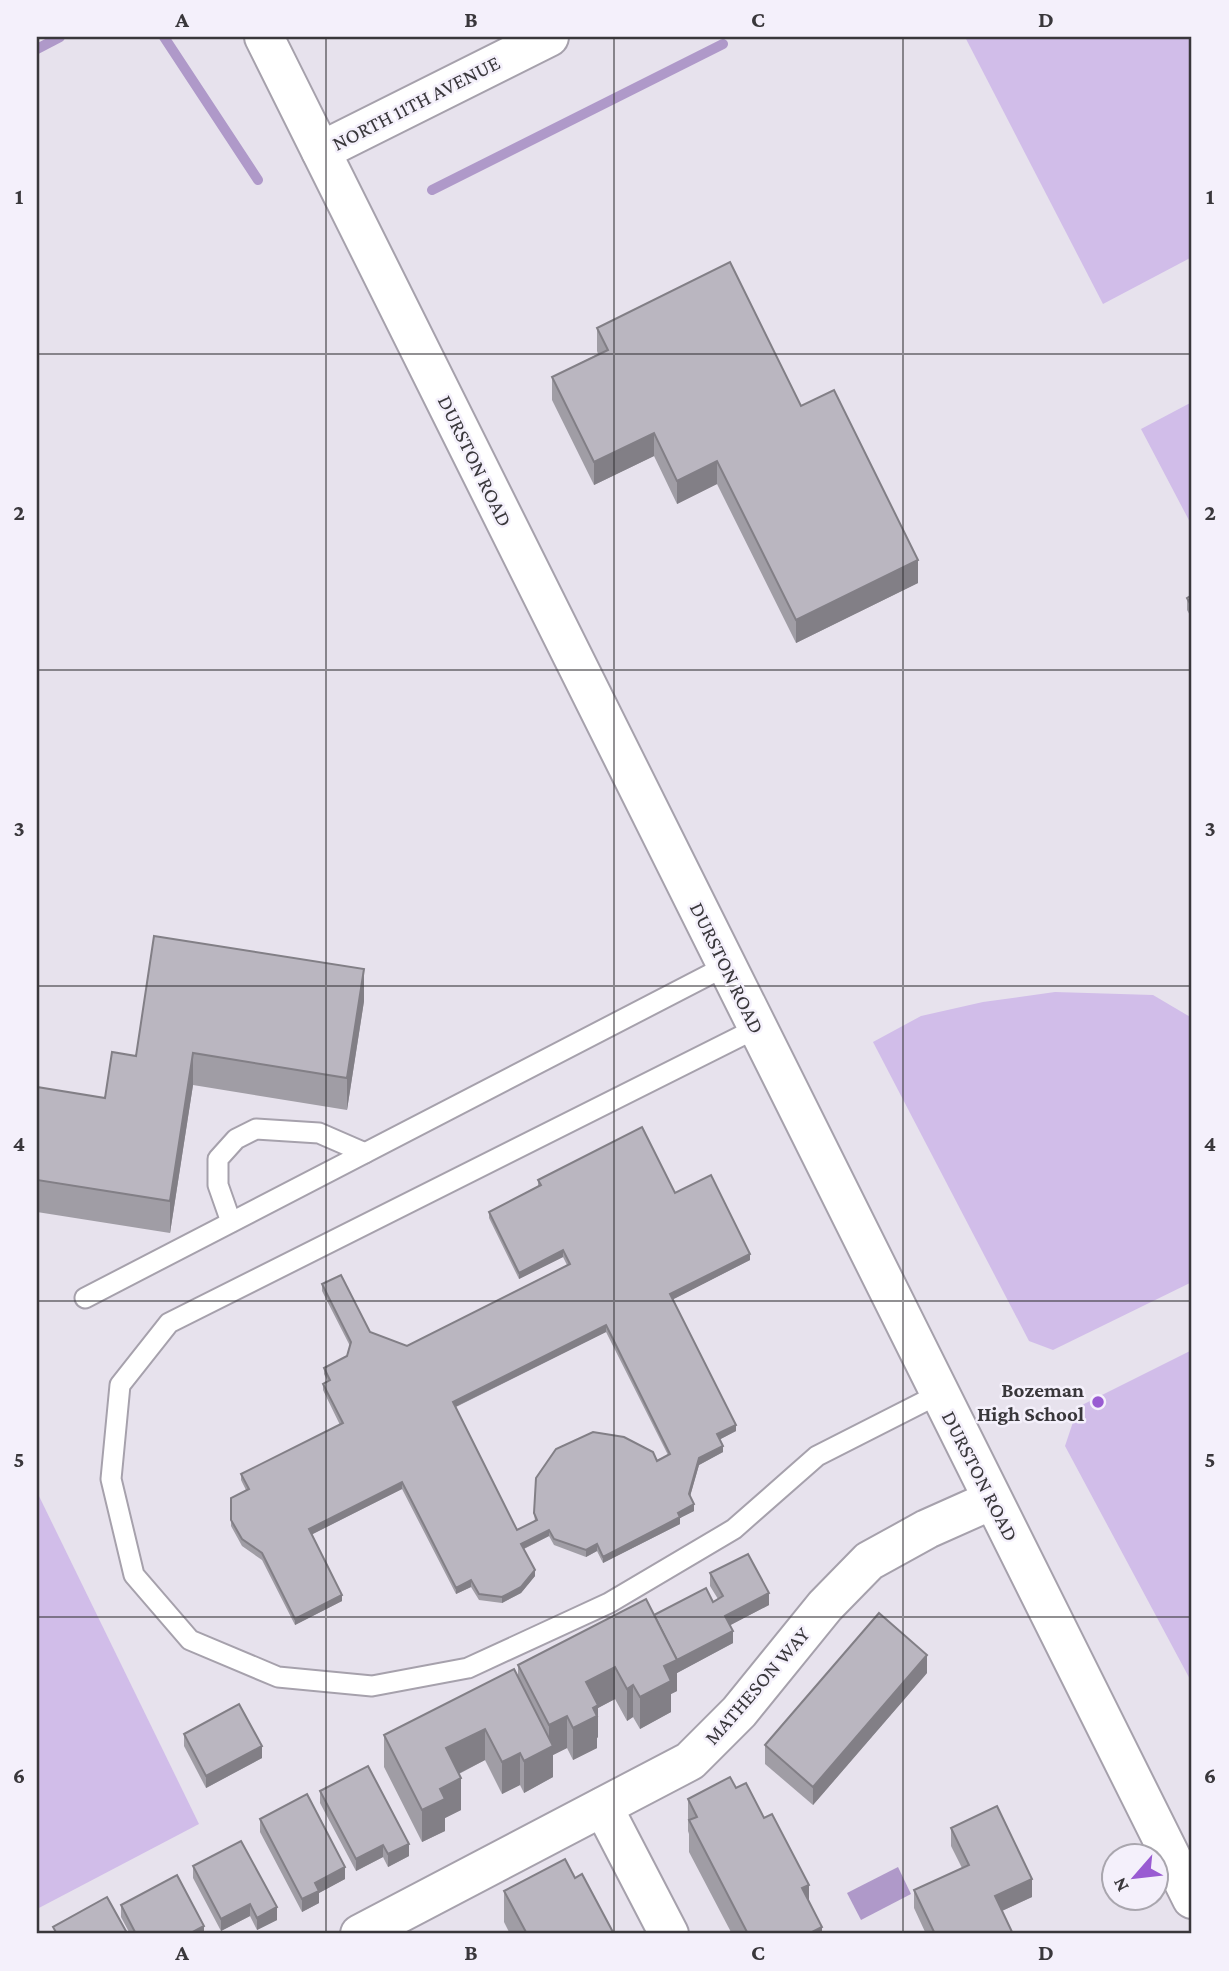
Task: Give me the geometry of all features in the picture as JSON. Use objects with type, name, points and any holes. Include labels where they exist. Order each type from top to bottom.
[{"type":"main road","name":"DURSTON ROAD","points":[[264,37],[1192,1899]]},
{"type":"main road","name":"NORTH 11TH AVENUE","points":[[321,151],[548,37]]},
{"type":"main road","name":"MATHESON WAY","points":[[360,1934],[690,1761],[739,1712],[825,1606],[869,1561],[992,1500]]},
{"type":"main road","points":[[603,1807],[669,1934]]},
{"type":"lane","points":[[85,1298],[726,966]]},
{"type":"lane","points":[[757,1028],[169,1323],[120,1385],[111,1479],[134,1575],[190,1640],[278,1677],[372,1686],[468,1668],[609,1603],[734,1529],[817,1457],[939,1394]]},
{"type":"lane","points":[[230,1222],[218,1185],[218,1159],[236,1139],[256,1129],[319,1133],[365,1153]]},
{"type":"shaded area","points":[[965,37],[1192,37],[1192,257],[1103,304]]},
{"type":"shaded area","points":[[1192,402],[1192,526],[1141,429]]},
{"type":"shaded area","points":[[1055,992],[1153,995],[1192,1018],[1192,1282],[1053,1350],[1029,1341],[873,1042],[921,1016],[983,1002]]},
{"type":"shaded area","points":[[1192,1350],[1192,1683],[1065,1446],[1078,1407]]},
{"type":"shaded area","points":[[37,1492],[199,1824],[37,1909]]},
{"type":"shaded area","points":[[898,1867],[911,1894],[861,1920],[847,1893]]},
{"type":"building","points":[[730,262],[801,406],[834,390],[918,560],[796,620],[717,461],[677,481],[654,433],[594,462],[552,377],[608,350],[597,328]]},
{"type":"building","points":[[154,936],[364,969],[347,1078],[193,1053],[170,1201],[37,1180],[37,1087],[105,1098],[112,1052],[136,1056]]},
{"type":"building","points":[[642,1127],[675,1193],[711,1175],[750,1254],[670,1294],[736,1425],[717,1434],[723,1446],[699,1458],[689,1494],[694,1504],[678,1513],[680,1517],[603,1557],[597,1544],[586,1550],[554,1539],[549,1530],[521,1544],[535,1570],[521,1587],[502,1597],[479,1594],[471,1580],[456,1588],[402,1482],[309,1529],[342,1595],[295,1619],[262,1553],[242,1539],[231,1520],[231,1498],[249,1489],[241,1474],[343,1423],[323,1384],[330,1380],[324,1368],[347,1356],[351,1342],[322,1284],[341,1275],[370,1332],[407,1346],[570,1264],[563,1250],[519,1273],[489,1212],[541,1185],[538,1180]],"holes":[[[606,1325],[670,1454],[657,1461],[653,1452],[624,1437],[593,1432],[556,1449],[536,1478],[534,1513],[537,1520],[517,1530],[453,1402]]]},
{"type":"building","points":[[748,1554],[769,1593],[725,1616],[733,1631],[677,1660],[654,1615],[706,1588],[713,1602],[723,1596],[710,1573]]},
{"type":"building","points":[[646,1599],[677,1660],[664,1666],[671,1681],[640,1697],[633,1685],[627,1689],[615,1667],[586,1682],[598,1705],[593,1708],[597,1716],[573,1728],[567,1716],[549,1725],[518,1665]]},
{"type":"building","points":[[879,1613],[927,1655],[813,1787],[765,1745]]},
{"type":"building","points":[[514,1669],[553,1746],[524,1761],[520,1753],[502,1762],[485,1729],[446,1748],[461,1778],[440,1789],[445,1799],[422,1810],[384,1735]]},
{"type":"building","points":[[239,1704],[262,1746],[206,1776],[184,1734]]},
{"type":"building","points":[[368,1766],[409,1844],[388,1854],[383,1845],[356,1859],[320,1791]]},
{"type":"building","points":[[730,1777],[736,1788],[746,1783],[764,1818],[772,1814],[809,1885],[802,1888],[822,1927],[812,1932],[813,1934],[748,1934],[689,1820],[697,1817],[688,1799]]},
{"type":"building","points":[[307,1794],[345,1867],[315,1883],[319,1891],[302,1899],[260,1819]]},
{"type":"building","points":[[997,1806],[1032,1879],[995,1896],[1013,1934],[935,1934],[914,1890],[969,1865],[951,1828]]},
{"type":"building","points":[[241,1841],[277,1907],[257,1918],[250,1904],[221,1919],[193,1866]]},
{"type":"building","points":[[565,1859],[575,1878],[582,1874],[614,1934],[527,1934],[504,1891]]},
{"type":"building","points":[[177,1875],[204,1926],[189,1934],[136,1934],[121,1905]]},
{"type":"building","points":[[107,1897],[127,1933],[57,1934],[53,1927]]},
{"type":"waterway","points":[[37,49],[60,37]]},
{"type":"waterway","points":[[164,37],[258,180]]},
{"type":"waterway","points":[[432,190],[723,44]]},
{"type":"place","name":"Bozeman High School","points":[[1098,1402]]}]
